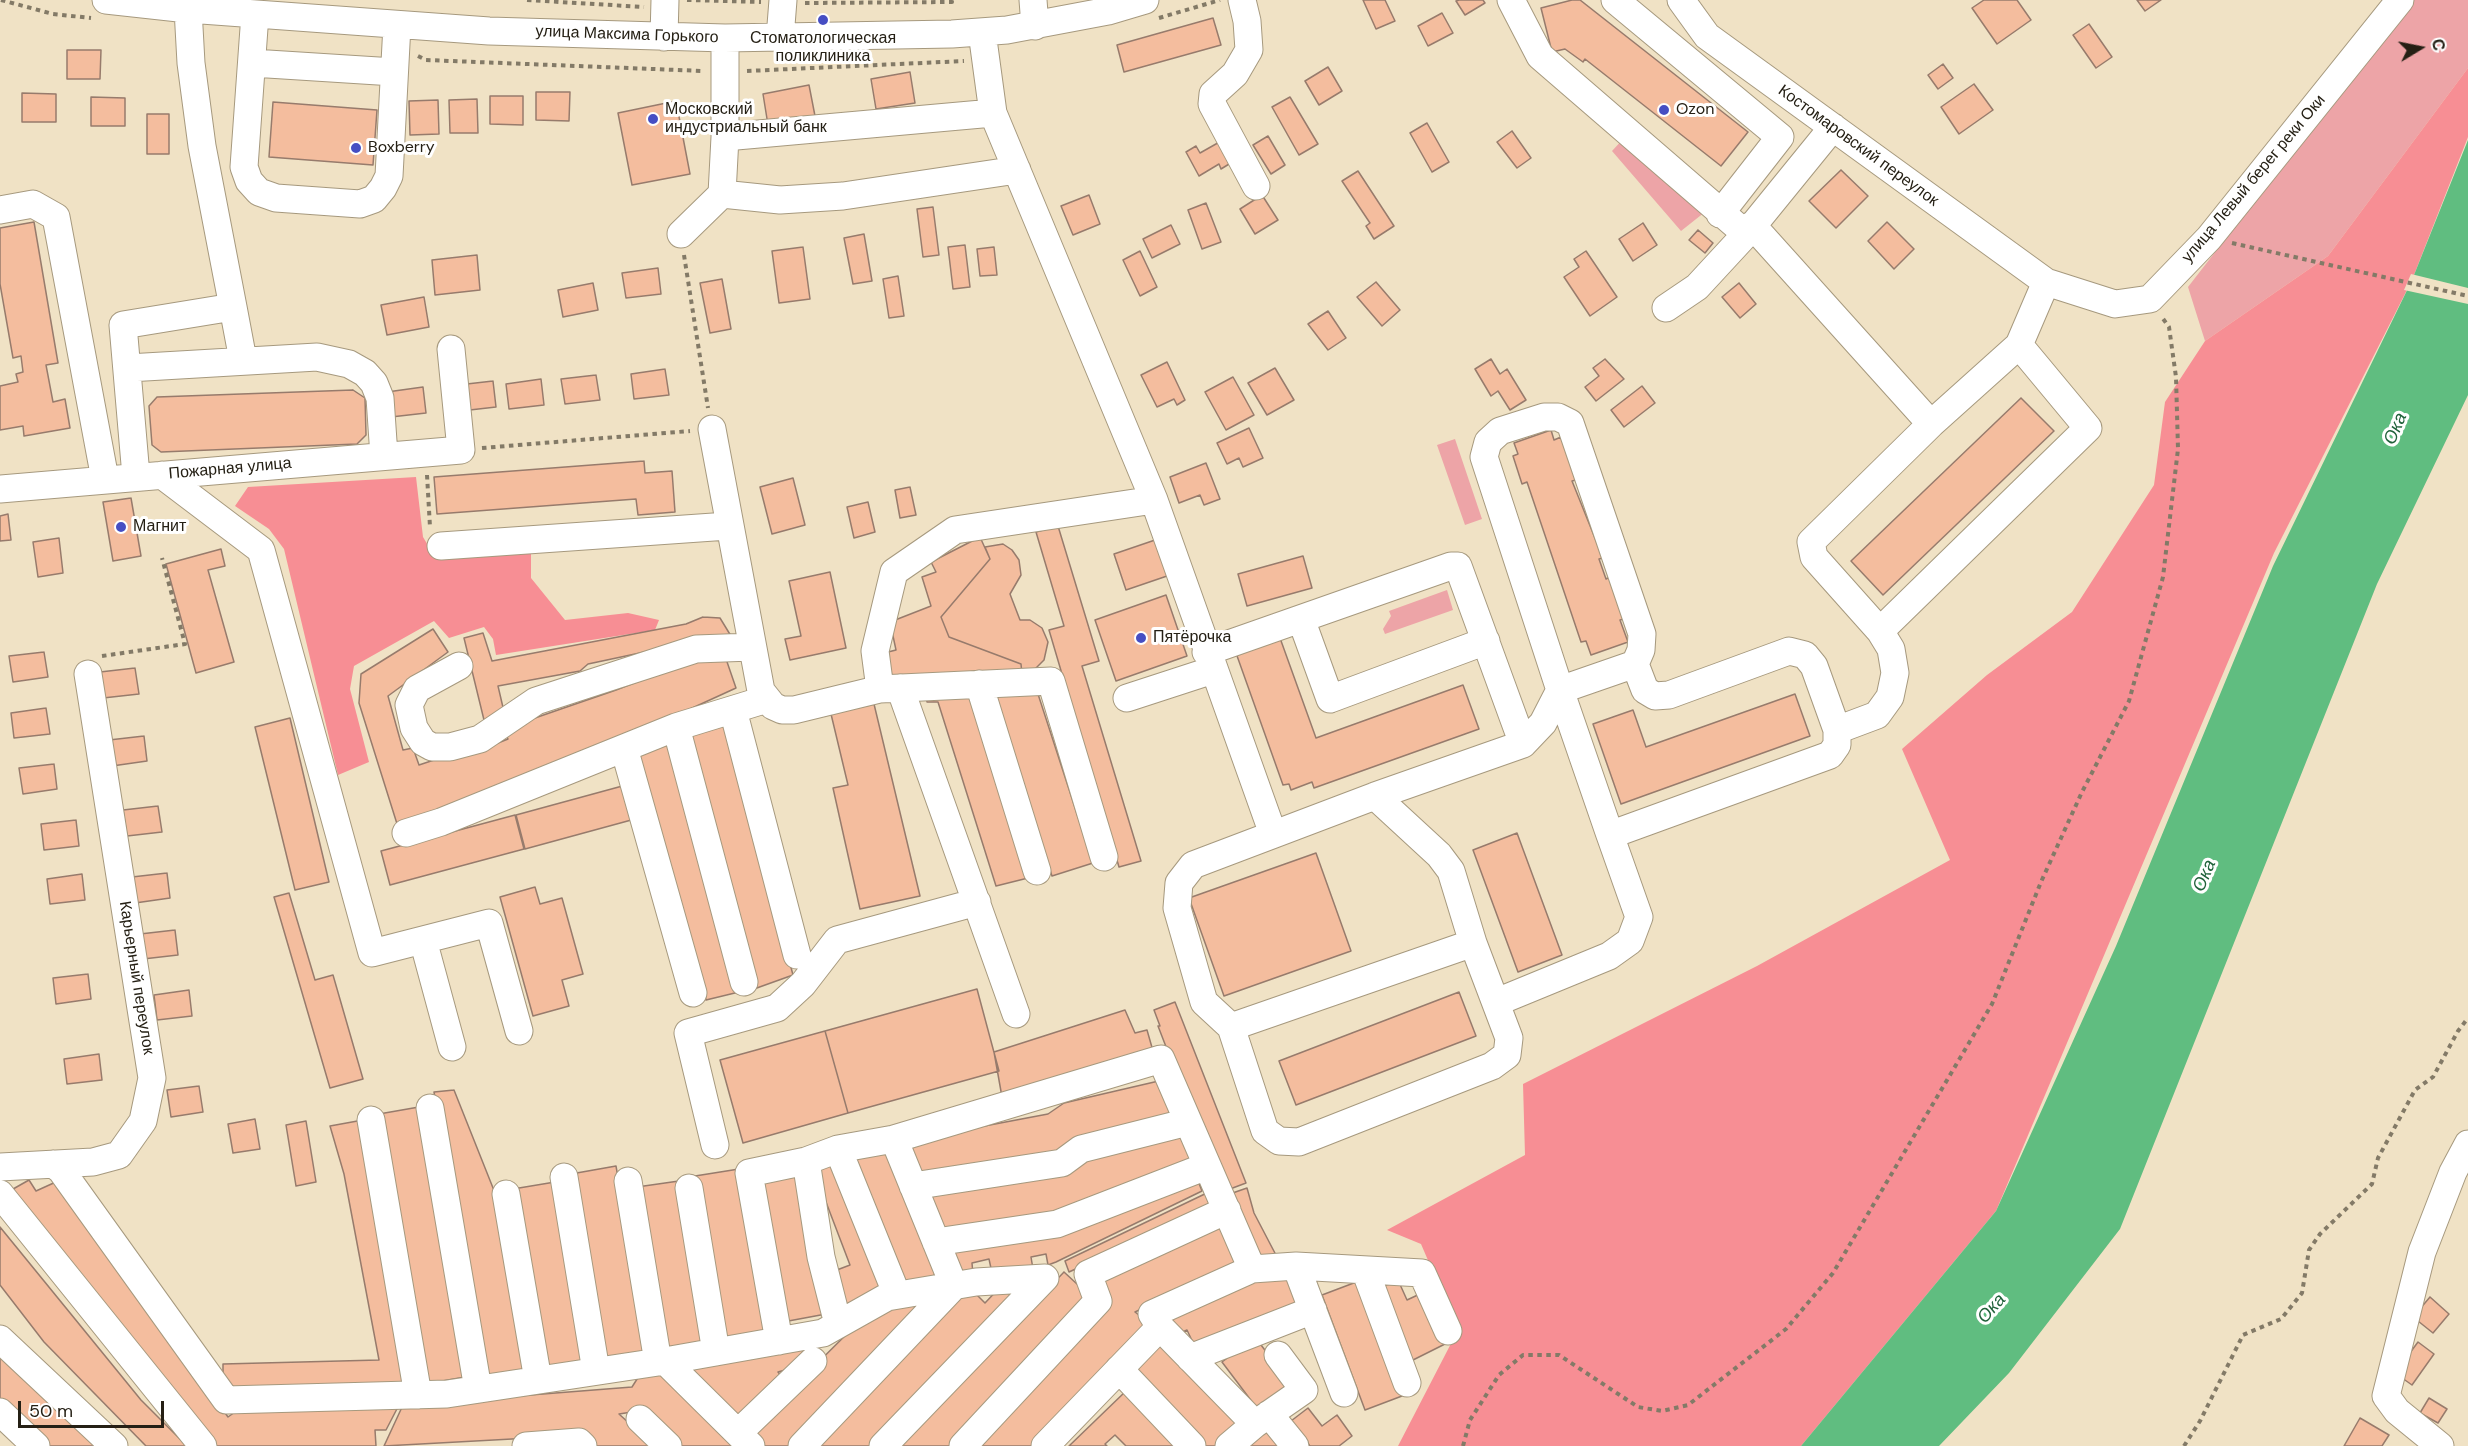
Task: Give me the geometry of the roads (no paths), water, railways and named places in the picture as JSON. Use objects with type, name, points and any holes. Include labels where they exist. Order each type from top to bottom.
[{"type":"street","name":"улица Максима Горького","points":[[106,0],[188,9],[247,9],[397,25],[489,31],[725,38],[982,32],[1034,13],[1145,0]]},
{"type":"street","points":[[1242,0],[1247,21],[1249,51],[1235,74],[1212,94],[1212,104],[1256,186]]},
{"type":"street","points":[[1511,0],[1540,56],[1719,214],[1749,230],[1931,424]]},
{"type":"street","points":[[1614,0],[1780,137],[1719,214]]},
{"type":"street","name":"Костомаровский переулок","points":[[1681,0],[1707,36],[2046,282]]},
{"type":"street","name":"улица Левый берег реки Оки","points":[[2046,282],[2115,303],[2150,299],[2209,238],[2400,0]]},
{"type":"street","points":[[780,38],[783,1]]},
{"type":"street","points":[[658,4],[664,37]]},
{"type":"street","points":[[188,9],[191,63],[202,146],[243,360]]},
{"type":"street","points":[[247,9],[252,63],[244,167],[249,181],[259,192],[276,198],[360,204],[374,199],[383,188],[389,176],[397,25]]},
{"type":"street","points":[[982,32],[993,114],[1154,500],[1273,834]]},
{"type":"street","points":[[681,234],[722,194],[725,137],[725,38]]},
{"type":"street","points":[[252,63],[394,72]]},
{"type":"street","points":[[725,137],[993,114]]},
{"type":"street","points":[[1666,308],[1697,287],[1749,230],[1833,127]]},
{"type":"street","points":[[722,194],[780,200],[843,196],[1017,170]]},
{"type":"street","points":[[0,210],[33,204],[56,218],[105,479]]},
{"type":"street","points":[[1837,730],[1861,723],[1877,715],[1890,697],[1895,673],[1891,649],[1880,630],[1814,557],[1811,542],[1931,424],[2019,345],[2046,282]]},
{"type":"street","points":[[233,307],[123,325],[128,368],[149,475],[261,550],[372,954],[489,923],[519,1030]]},
{"type":"street","points":[[1880,630],[2088,428],[2019,345]]},
{"type":"street","name":"Пожарная улица","points":[[0,489],[461,450],[451,349]]},
{"type":"street","points":[[128,368],[317,357],[350,364],[374,382],[380,398],[384,456]]},
{"type":"street","points":[[1497,1002],[1609,956],[1630,941],[1639,917],[1610,835],[1560,690],[1484,457],[1488,442],[1500,431],[1544,417],[1558,417],[1570,423],[1642,634],[1641,650],[1635,664],[1645,690],[1655,696],[1669,695],[1789,651],[1805,655],[1814,666],[1837,730],[1837,745],[1830,755],[1610,835]]},
{"type":"street","points":[[712,429],[752,647],[761,691],[766,699],[782,710],[794,710],[890,689],[1050,681],[1104,857]]},
{"type":"street","points":[[1016,1014],[977,902],[876,651],[894,572],[955,530],[1154,500]]},
{"type":"street","points":[[441,546],[728,526]]},
{"type":"street","points":[[1127,698],[1301,619],[1451,566],[1458,566],[1523,744]]},
{"type":"street","points":[[1301,619],[1330,699],[1486,642]]},
{"type":"street","points":[[459,666],[417,689],[409,705],[414,728],[423,742],[432,747],[450,747],[480,739],[536,701],[696,649],[752,647]]},
{"type":"street","points":[[1375,796],[1439,855],[1451,872],[1473,943],[1509,1038],[1507,1055],[1492,1066],[1299,1142],[1279,1141],[1265,1131],[1231,1027],[1204,1002],[1177,908],[1179,883],[1193,865],[1375,796],[1523,744],[1543,723],[1560,690],[1635,664]]},
{"type":"street","name":"Карьерный переулок","points":[[0,1167],[93,1162],[119,1155],[143,1121],[152,1078],[88,674]]},
{"type":"street","points":[[979,684],[1037,871]]},
{"type":"street","points":[[406,833],[441,822],[676,727],[766,699]]},
{"type":"street","points":[[733,710],[797,955]]},
{"type":"street","points":[[676,727],[744,982]]},
{"type":"street","points":[[624,748],[693,993]]},
{"type":"street","points":[[715,1145],[688,1033],[777,1008],[803,984],[837,940],[977,902]]},
{"type":"street","points":[[423,940],[452,1047]]},
{"type":"street","points":[[1231,1027],[1473,943]]},
{"type":"street","points":[[779,1341],[749,1173],[806,1161],[838,1149],[894,1139],[1161,1059],[1252,1269]]},
{"type":"street","points":[[430,1108],[478,1389]]},
{"type":"street","points":[[371,1120],[418,1395]]},
{"type":"street","points":[[914,1186],[1062,1163],[1081,1149],[1188,1122]]},
{"type":"street","points":[[894,1139],[954,1286]]},
{"type":"street","points":[[2440,1446],[2397,1411],[2386,1396],[2421,1252],[2452,1172],[2468,1144]]},
{"type":"street","points":[[838,1149],[897,1296]]},
{"type":"street","points":[[806,1161],[821,1257],[838,1324]]},
{"type":"street","points":[[53,1164],[61,1170],[226,1400],[418,1395],[478,1389],[662,1362],[823,1333],[887,1297],[976,1282],[1045,1278],[883,1446]]},
{"type":"street","points":[[936,1242],[1057,1224],[1207,1166]]},
{"type":"street","points":[[564,1177],[596,1371]]},
{"type":"street","points":[[628,1180],[662,1362],[744,1440],[813,1361]]},
{"type":"street","points":[[689,1188],[716,1352]]},
{"type":"street","points":[[0,1194],[202,1446]]},
{"type":"street","points":[[506,1194],[538,1380]]},
{"type":"street","points":[[963,1446],[1098,1301],[1088,1274],[1227,1210]]},
{"type":"street","points":[[1296,1266],[1344,1393]]},
{"type":"street","points":[[1295,1446],[1190,1358],[1160,1327],[1152,1314],[1252,1269],[1296,1266],[1422,1274],[1448,1331]]},
{"type":"street","points":[[1365,1270],[1407,1383]]},
{"type":"street","points":[[802,1446],[954,1286]]},
{"type":"street","points":[[1190,1358],[1313,1310]]},
{"type":"street","points":[[1045,1446],[1160,1327]]},
{"type":"street","points":[[0,1339],[114,1446]]},
{"type":"street","points":[[1229,1446],[1262,1419],[1304,1390],[1278,1355]]},
{"type":"street","points":[[1119,1369],[1192,1446]]},
{"type":"street","points":[[2,1417],[36,1446]]},
{"type":"street","points":[[640,1419],[669,1446]]},
{"type":"street","points":[[526,1446],[579,1442],[583,1446]]},
{"type":"water","name":"Ока","points":[[2468,140],[2468,395],[2377,584],[2120,1229],[2009,1373],[1939,1446],[1801,1446],[1996,1211],[2116,946],[2273,566],[2412,280]]},
{"type":"place","name":"Стоматологическая поликлиника","points":[[823,20]]},
{"type":"place","name":"Ozon","points":[[1664,110]]},
{"type":"place","name":"Московский индустриальный банк","points":[[653,119]]},
{"type":"place","name":"Boxberry","points":[[356,148]]},
{"type":"place","name":"Магнит","points":[[121,527]]},
{"type":"place","name":"Пятёрочка","points":[[1141,638]]}]
